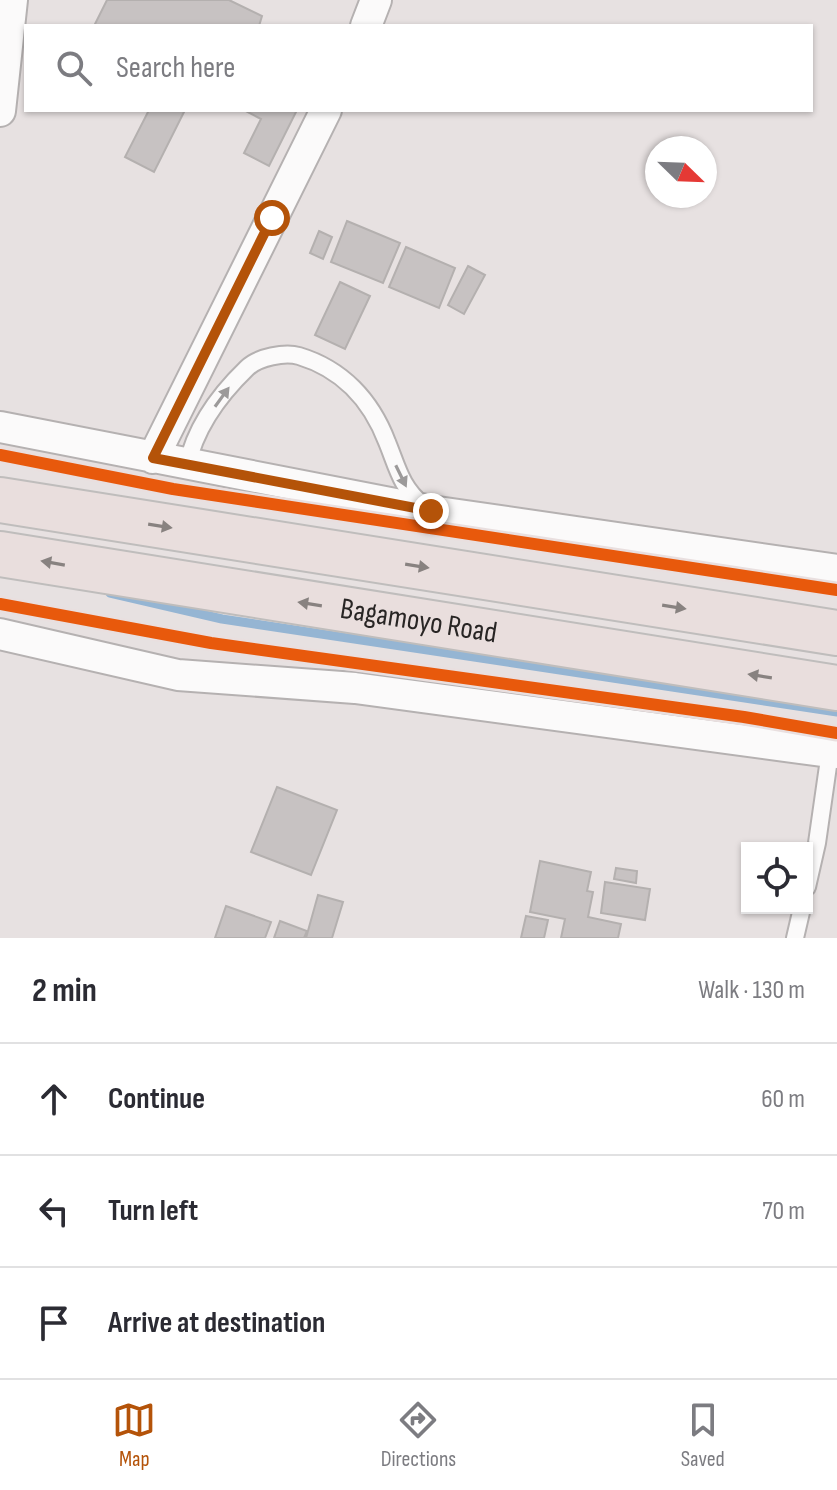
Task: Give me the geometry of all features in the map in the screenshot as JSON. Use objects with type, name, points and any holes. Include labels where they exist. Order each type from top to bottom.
[{"type":"highway","name":"Bagamoyo Road","points":[[0,500],[837,633]]},
{"type":"highway","name":"Bagamoyo Road","points":[[0,554],[837,688]]},
{"type":"street","points":[[0,111],[12,0]]},
{"type":"street","points":[[367,24],[376,0]]},
{"type":"street","points":[[153,458],[325,112]]},
{"type":"street","points":[[0,427],[187,466],[431,511],[837,570]]},
{"type":"street","points":[[0,634],[178,675],[355,688],[833,753]]},
{"type":"lane","points":[[187,466],[195,439],[231,383],[252,363],[288,353],[340,373],[358,393],[386,439],[399,476],[411,495],[431,511]]},
{"type":"lane","points":[[813,861],[833,753]]},
{"type":"lane","points":[[795,938],[801,914]]},
{"type":"building","points":[[107,0],[229,0],[262,16],[260,24],[95,24]]},
{"type":"building","points":[[148,112],[184,112],[154,172],[125,157]]},
{"type":"building","points":[[248,112],[296,112],[269,166],[244,153],[261,119]]},
{"type":"building","points":[[347,221],[400,243],[383,283],[331,262]]},
{"type":"building","points":[[319,231],[332,237],[323,259],[310,253]]},
{"type":"building","points":[[406,247],[455,268],[439,308],[389,287]]},
{"type":"building","points":[[468,266],[485,275],[464,314],[448,305]]},
{"type":"building","points":[[340,282],[370,296],[345,349],[315,335]]},
{"type":"building","points":[[277,787],[337,810],[311,875],[251,852]]},
{"type":"building","points":[[540,861],[591,872],[587,891],[593,892],[588,917],[621,924],[618,938],[561,938],[565,919],[530,912]]},
{"type":"building","points":[[616,868],[637,871],[636,883],[614,879]]},
{"type":"building","points":[[605,882],[650,889],[645,920],[601,913]]},
{"type":"building","points":[[318,895],[343,902],[332,938],[306,938]]},
{"type":"building","points":[[226,906],[271,922],[265,938],[215,938]]},
{"type":"building","points":[[526,916],[548,920],[544,938],[521,938]]},
{"type":"building","points":[[280,921],[307,931],[304,938],[274,938]]},
{"type":"waterway","points":[[110,593],[222,619],[837,712]]},
{"type":"cycle path","points":[[0,455],[173,489],[837,590]]},
{"type":"cycle path","points":[[0,604],[211,643],[744,717],[837,733]]},
{"type":"route","points":[[272,218],[153,458],[431,511]]}]
